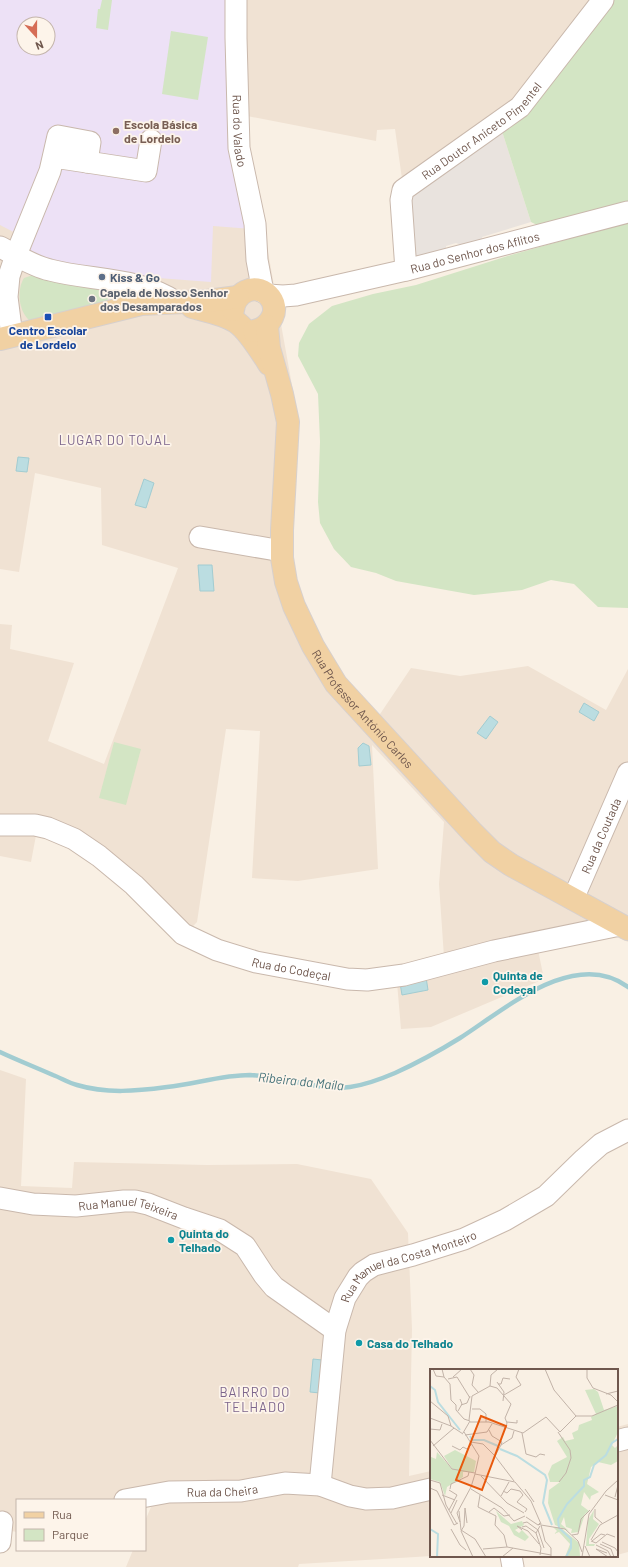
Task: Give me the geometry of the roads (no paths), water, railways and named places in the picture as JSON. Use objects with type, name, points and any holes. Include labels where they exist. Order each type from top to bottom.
[{"type":"main road","points":[[253,294],[234,302],[233,309],[239,325],[263,355],[279,383]]},
{"type":"main road","points":[[6,337],[135,305],[153,303],[176,302],[207,301],[253,294],[272,301],[274,314],[269,323],[261,329],[254,331],[248,330],[217,314],[176,302]]},
{"type":"main road","points":[[269,323],[269,348],[279,383]]},
{"type":"main road","name":"Rua Professor António Carlos","points":[[279,383],[285,403],[288,426],[282,530],[282,551],[286,582],[294,606],[319,656],[336,684],[483,844],[496,855],[511,865],[624,927]]},
{"type":"street","name":"Rua do Valado","points":[[236,0],[239,148],[255,224],[257,260],[253,294]]},
{"type":"street","name":"Rua Doutor Aniceto Pimentel","points":[[406,270],[401,200],[403,190],[520,107],[603,0]]},
{"type":"street","points":[[6,337],[9,276],[8,251],[47,182],[58,136],[90,142],[86,162],[146,172],[151,140]]},
{"type":"street","name":"Rua do Senhor dos Aflitos","points":[[253,294],[290,296],[320,288],[406,270],[628,212]]},
{"type":"street","points":[[8,251],[32,264],[51,270],[152,289],[176,302]]},
{"type":"street","points":[[269,323],[292,305],[320,288]]},
{"type":"street","points":[[200,537],[282,551]]},
{"type":"street","name":"Rua da Coutada","points":[[573,899],[628,773]]},
{"type":"street","name":"Rua do Codeçal","points":[[0,825],[35,825],[48,828],[74,839],[99,856],[134,885],[183,934],[217,950],[256,962],[348,979],[367,980],[392,977],[494,951],[624,927]]},
{"type":"street","name":"Rua Manuel da Costa Monteiro","points":[[320,1485],[335,1330],[341,1306],[358,1278],[369,1268],[380,1263],[464,1239],[505,1220],[546,1196],[601,1144],[628,1130]]},
{"type":"street","name":"Rua Manuel Teixeira","points":[[0,1198],[33,1204],[76,1206],[124,1201],[135,1202],[148,1204],[220,1230],[245,1246],[264,1275],[274,1287],[335,1330]]},
{"type":"street","points":[[618,1441],[628,1438]]},
{"type":"street","name":"Rua da Cheira","points":[[130,1499],[169,1492],[242,1491],[296,1482],[320,1485],[350,1496],[366,1499],[392,1498],[430,1488]]},
{"type":"street","points":[[511,1557],[513,1567]]},
{"type":"water","points":[[18,457],[29,458],[27,472],[16,471]]},
{"type":"water","points":[[144,479],[154,483],[146,508],[135,505]]},
{"type":"water","points":[[198,565],[212,565],[214,591],[200,591]]},
{"type":"water","points":[[584,703],[599,712],[594,721],[579,712]]},
{"type":"water","points":[[490,716],[498,722],[486,739],[477,733]]},
{"type":"water","points":[[363,743],[369,746],[371,765],[359,766],[358,748]]},
{"type":"water","points":[[426,977],[428,990],[402,995],[400,983]]},
{"type":"water","points":[[313,1359],[322,1360],[320,1393],[310,1392]]},
{"type":"waterway","name":"Ribeira da Maíla","points":[[0,1052],[71,1083],[100,1090],[144,1090],[240,1075],[262,1076],[325,1087],[350,1087],[379,1080],[420,1061],[460,1038],[519,999],[541,987],[563,978],[586,974],[607,977],[628,987]]},
{"type":"place","name":"Escola Básica de Lordelo","points":[[116,131]]},
{"type":"place","name":"Kiss & Go","points":[[102,277]]},
{"type":"place","name":"Capela de Nosso Senhor dos Desamparados","points":[[92,299]]},
{"type":"place","name":"Centro Escolar de Lordelo","points":[[48,317]]},
{"type":"place","name":"Quinta de Codeçal","points":[[485,982]]},
{"type":"place","name":"Quinta do Telhado","points":[[171,1240]]},
{"type":"place","name":"Casa do Telhado","points":[[359,1343]]},
{"type":"district","name":"LUGAR DO TOJAL","points":[[115,440]]},
{"type":"district","name":"BAIRRO DO TELHADO","points":[[255,1400]]}]
